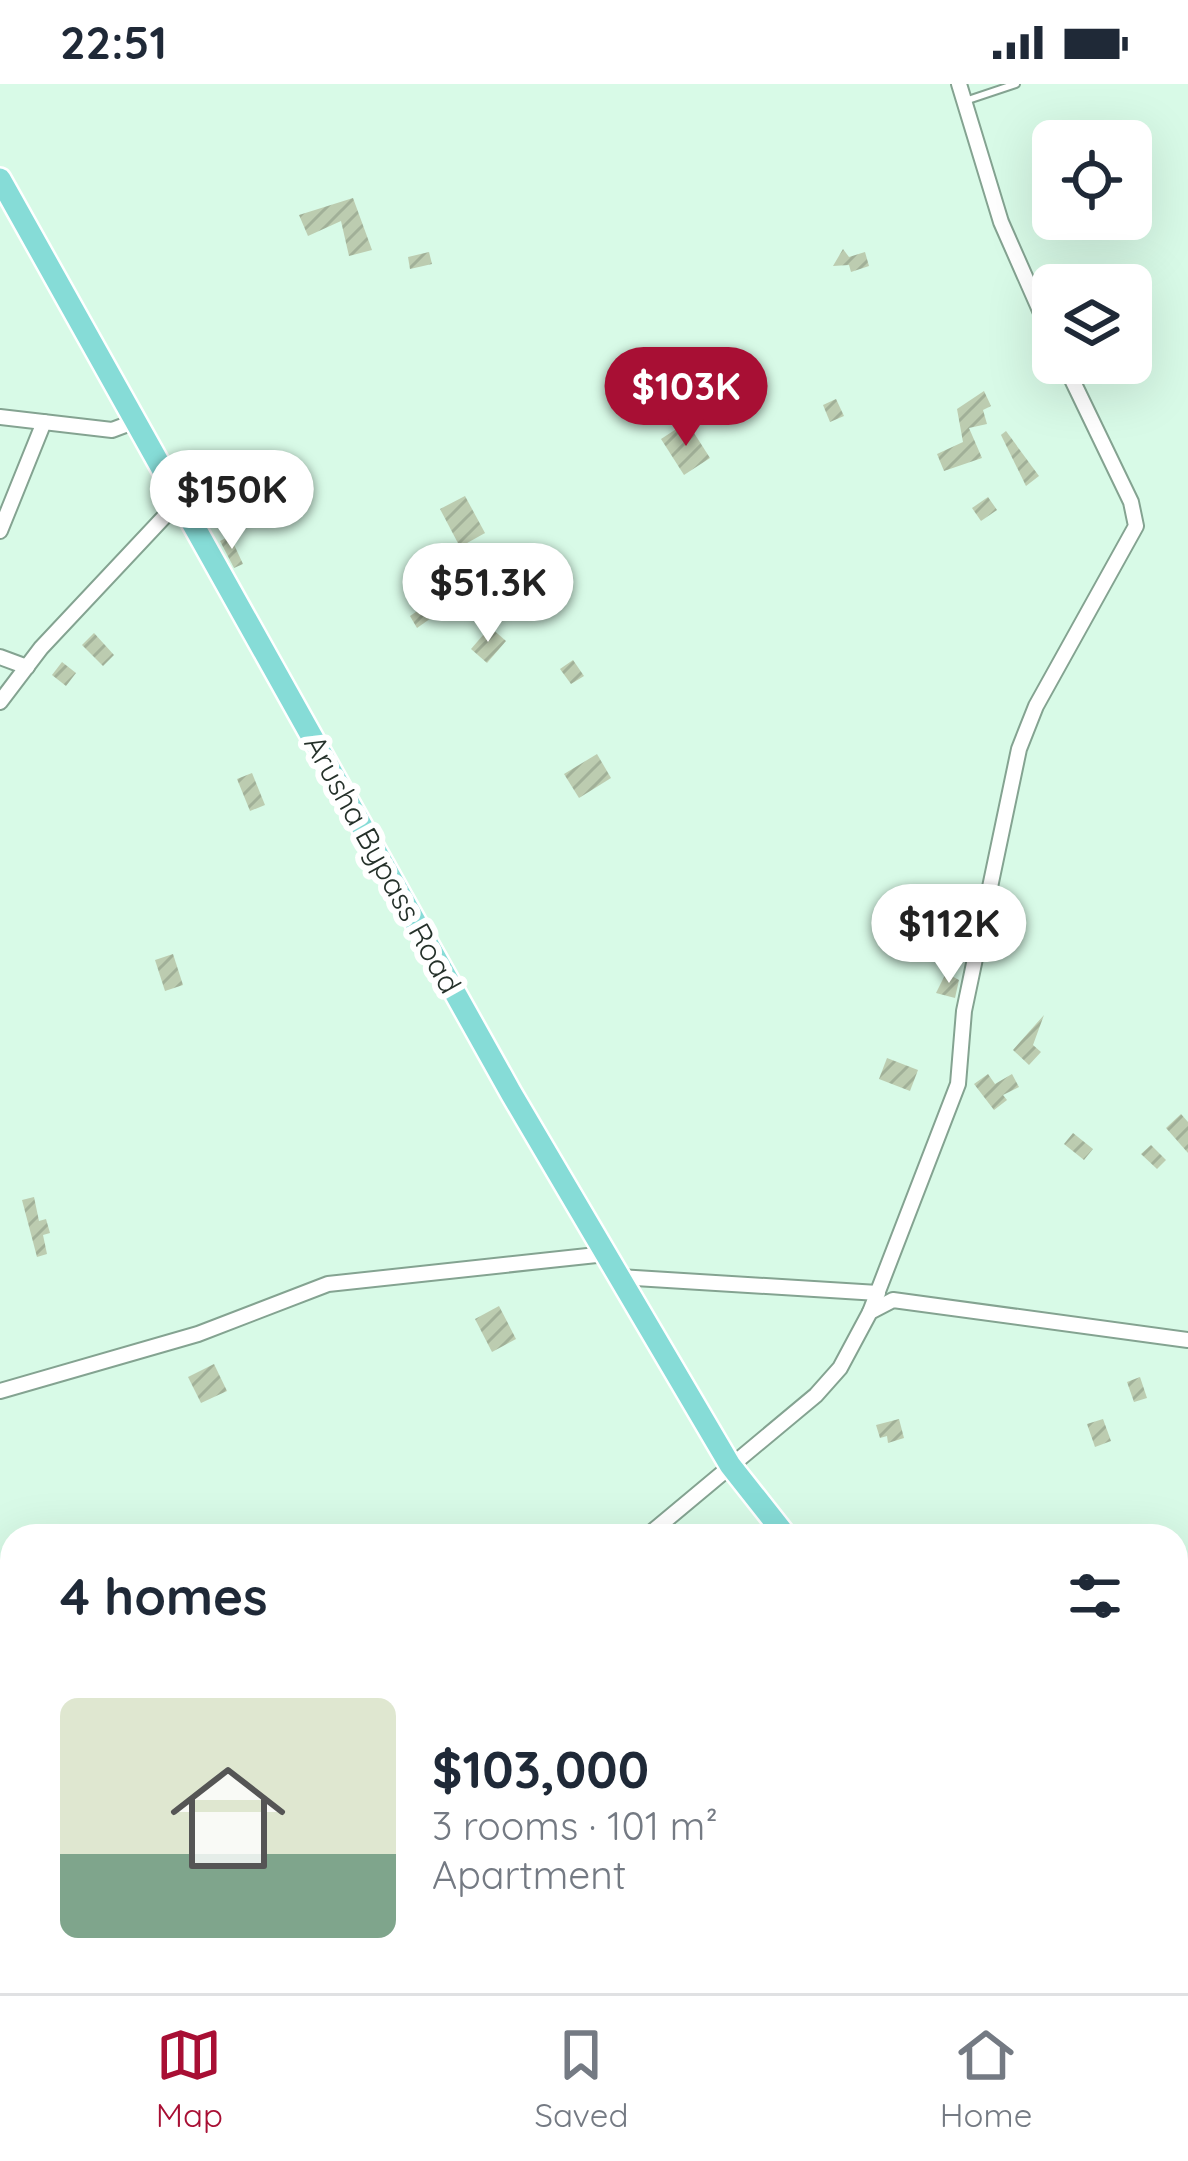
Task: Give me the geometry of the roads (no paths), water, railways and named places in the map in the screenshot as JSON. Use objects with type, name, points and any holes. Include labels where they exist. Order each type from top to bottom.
[{"type":"main road","name":"Arusha Bypass Road","points":[[1,183],[605,1254],[730,1465],[777,1524]]},
{"type":"street","points":[[959,84],[968,100],[969,127],[1001,223],[1032,293]]},
{"type":"street","points":[[661,1524],[816,1396],[840,1368],[871,1312],[963,1065],[964,1011],[1019,749],[1036,706],[1136,526],[1131,502],[1074,384]]},
{"type":"street","points":[[0,417],[112,430],[136,421]]},
{"type":"street","points":[[0,531],[44,422]]},
{"type":"street","points":[[0,702],[180,500]]},
{"type":"street","points":[[0,657],[26,668]]},
{"type":"street","points":[[0,1391],[176,1341],[328,1284],[605,1254]]},
{"type":"street","points":[[619,1277],[878,1293]]},
{"type":"street","points":[[871,1312],[893,1300],[916,1302],[1188,1340]]},
{"type":"lane","points":[[968,100],[1016,84]]}]
